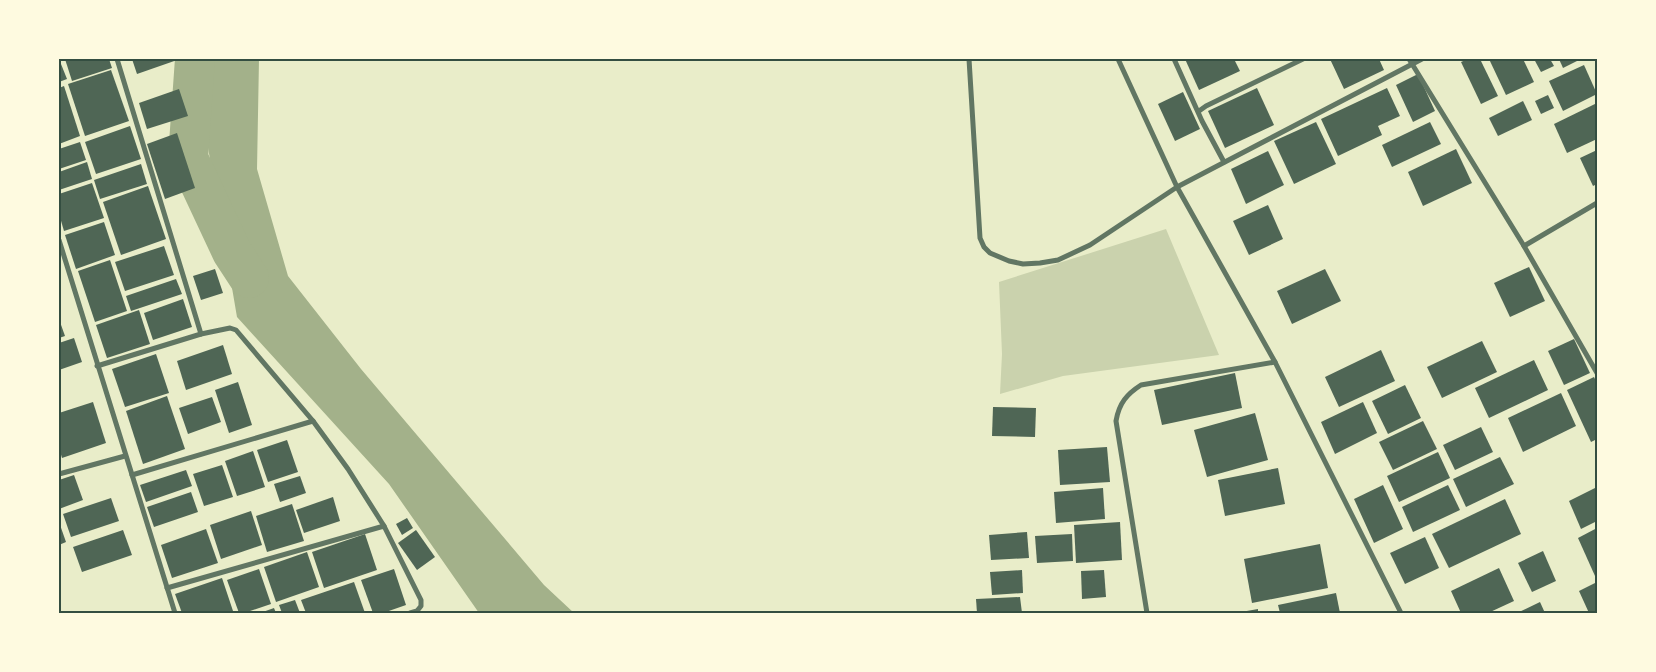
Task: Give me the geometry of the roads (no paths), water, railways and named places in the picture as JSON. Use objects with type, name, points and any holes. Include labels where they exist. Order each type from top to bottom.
[{"type":"street","points":[[117,59],[201,334]]},
{"type":"street","points":[[969,59],[980,238],[984,246],[997,258],[1023,264],[1058,260],[1090,245],[1177,187],[1411,61],[1422,59]]},
{"type":"street","points":[[1118,59],[1177,187],[1275,362],[1401,613]]},
{"type":"street","points":[[1174,59],[1202,121],[1224,162]]},
{"type":"street","points":[[1199,112],[1206,106],[1303,59]]},
{"type":"street","points":[[1411,61],[1524,246],[1597,373]]},
{"type":"street","points":[[1524,246],[1597,203]]},
{"type":"street","points":[[59,240],[174,613]]},
{"type":"street","points":[[98,366],[201,334],[230,328],[236,330],[313,421],[348,469],[384,526],[421,600],[417,611],[410,613]]},
{"type":"street","points":[[1147,613],[1116,421],[1118,410],[1125,397],[1142,385],[1275,362]]},
{"type":"street","points":[[132,475],[313,421]]},
{"type":"street","points":[[59,474],[126,456]]},
{"type":"street","points":[[167,588],[384,526]]},
{"type":"waterway","points":[[195,59],[188,158],[232,252],[249,278]]}]
